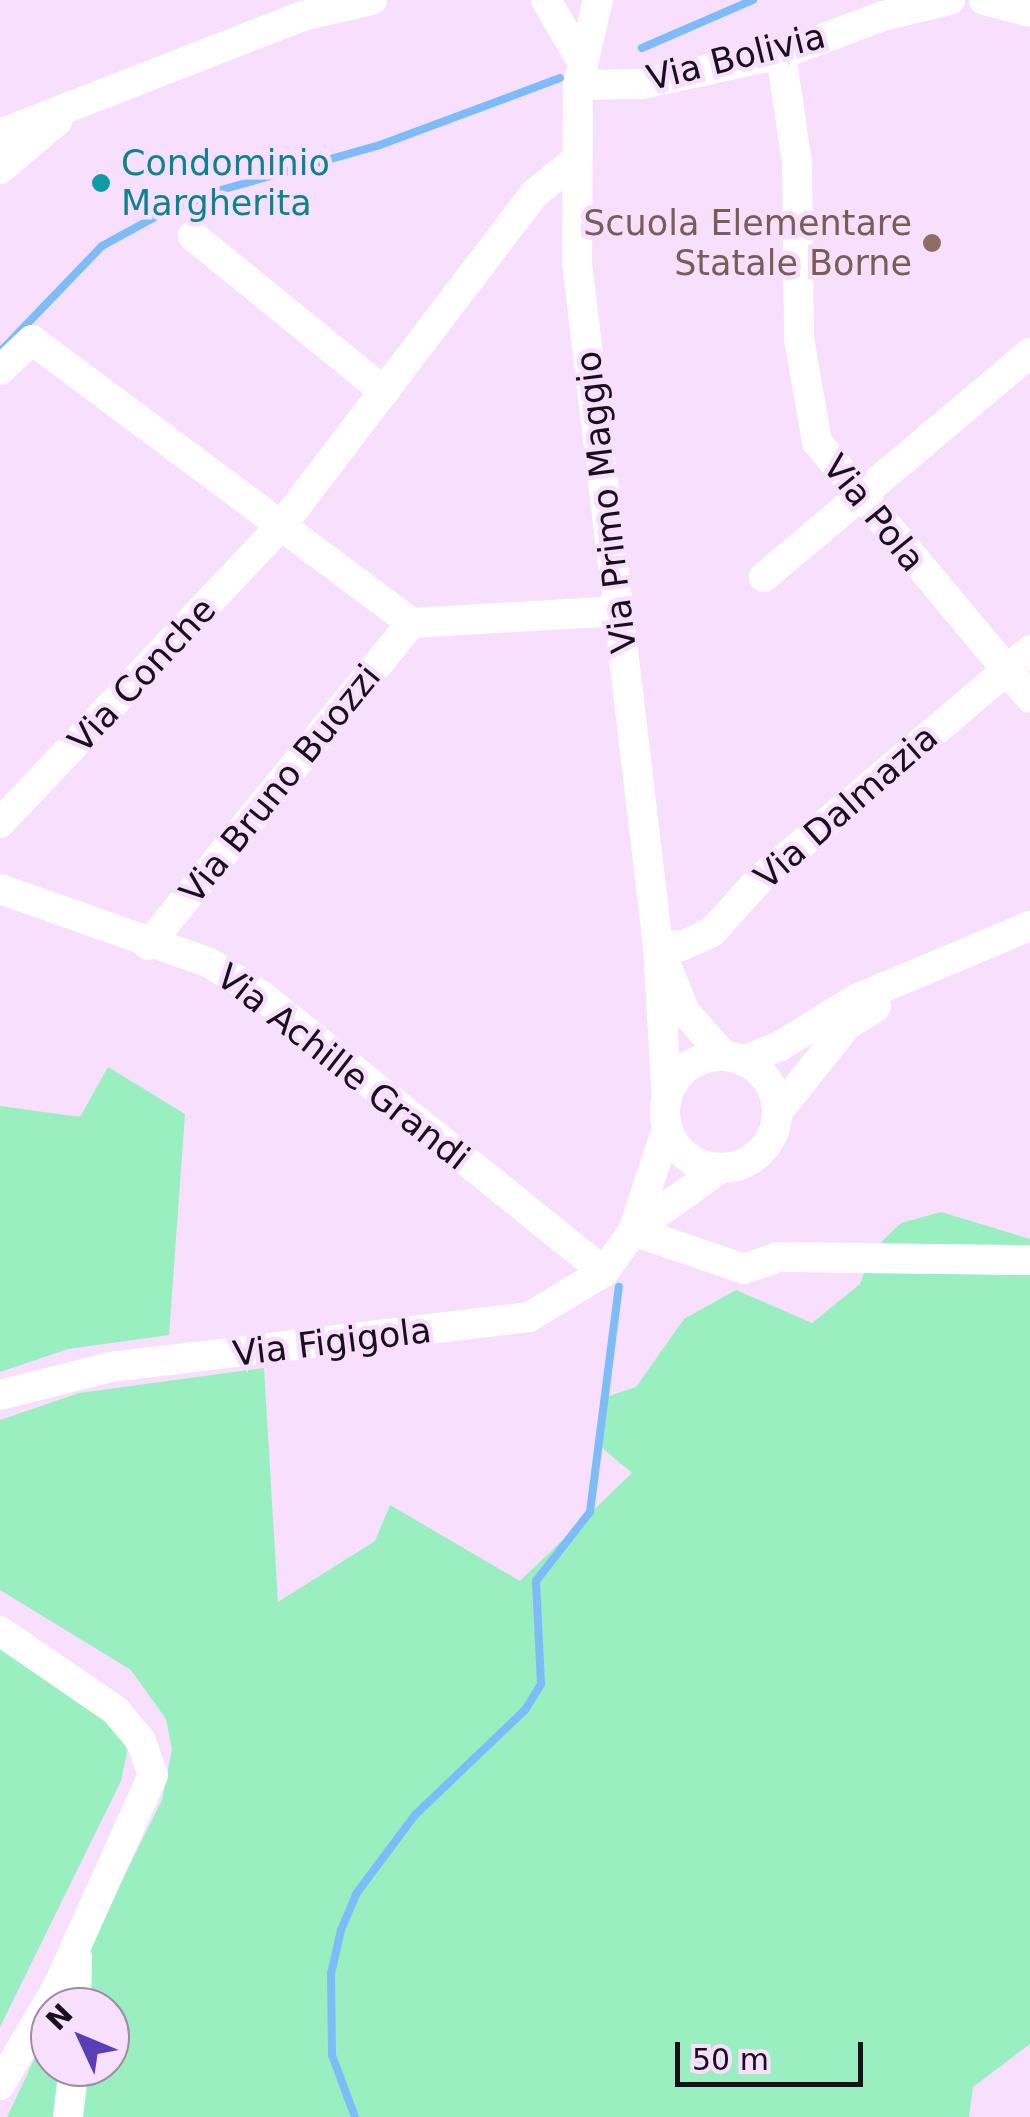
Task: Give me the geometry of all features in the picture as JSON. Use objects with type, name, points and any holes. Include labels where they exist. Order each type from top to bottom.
[{"type":"street","points":[[0,134],[302,16],[372,0]]},
{"type":"street","points":[[546,0],[579,71]]},
{"type":"street","name":"Via Primo Maggio","points":[[598,0],[599,14],[579,71],[572,163],[576,262],[658,945],[667,1113]]},
{"type":"street","name":"Via Bolivia","points":[[579,71],[642,84],[781,54],[884,8],[950,0]]},
{"type":"street","points":[[984,0],[1030,12]]},
{"type":"street","name":"Via Pola","points":[[781,54],[796,163],[799,338],[818,442],[860,500],[1030,698]]},
{"type":"street","points":[[0,168],[64,110]]},
{"type":"street","name":"Via Conche","points":[[0,823],[282,524],[532,195],[572,163]]},
{"type":"street","points":[[193,236],[386,392]]},
{"type":"street","points":[[0,370],[32,340],[412,623],[620,611]]},
{"type":"street","points":[[764,577],[860,500],[1030,352]]},
{"type":"street","name":"Via Bruno Buozzi","points":[[148,944],[412,623]]},
{"type":"street","name":"Via Dalmazia","points":[[683,1005],[686,976],[712,932],[758,881],[1030,650]]},
{"type":"street","name":"Via Achille Grandi","points":[[0,888],[210,963],[262,996],[604,1272]]},
{"type":"street","points":[[633,1231],[667,1113],[688,1068],[780,1046],[856,999],[1030,926]]},
{"type":"street","points":[[658,945],[682,946],[712,932]]},
{"type":"street","name":"Via Primo Maggio","points":[[658,945],[683,1005],[734,1058]]},
{"type":"street","points":[[633,1231],[721,1168],[754,1158],[766,1146],[778,1113],[848,1025],[932,969]]},
{"type":"street","points":[[734,1058],[768,1081],[778,1113]]},
{"type":"street","points":[[667,1113],[688,1157],[721,1168]]},
{"type":"street","points":[[633,1231],[744,1269],[778,1257],[1030,1260]]},
{"type":"street","name":"Via Figigola","points":[[0,1395],[111,1367],[529,1317],[604,1272],[633,1231]]},
{"type":"street","points":[[0,1631],[116,1710],[141,1741],[152,1775],[77,1944],[0,2085]]},
{"type":"street","points":[[76,1987],[77,1944]]},
{"type":"street","points":[[68,2117],[72,2087]]},
{"type":"green space","points":[[108,1067],[185,1114],[169,1335],[68,1349],[0,1372],[0,1106],[80,1117]]},
{"type":"green space","points":[[941,1212],[1030,1239],[1030,2044],[973,2087],[969,2117],[7,2117],[30,2068],[30,2087],[130,2087],[130,1987],[69,1987],[162,1800],[172,1749],[166,1719],[131,1670],[0,1590],[0,1420],[79,1393],[264,1368],[278,1602],[375,1541],[390,1505],[520,1581],[632,1473],[595,1442],[603,1398],[636,1387],[684,1319],[736,1290],[812,1323],[860,1284],[872,1251],[901,1223]]},
{"type":"green space","points":[[0,1642],[74,1684],[124,1737],[127,1752],[121,1781],[0,2027]]},
{"type":"waterway","points":[[642,48],[753,0]]},
{"type":"waterway","points":[[0,352],[102,246],[157,216],[221,190],[380,145],[560,78]]},
{"type":"waterway","points":[[355,2117],[332,2055],[331,1974],[341,1930],[356,1894],[415,1815],[525,1710],[541,1684],[536,1581],[590,1512],[619,1287]]},
{"type":"place","name":"Condominio Margherita","points":[[101,183]]},
{"type":"place","name":"Scuola Elementare Statale Borne","points":[[932,243]]}]
